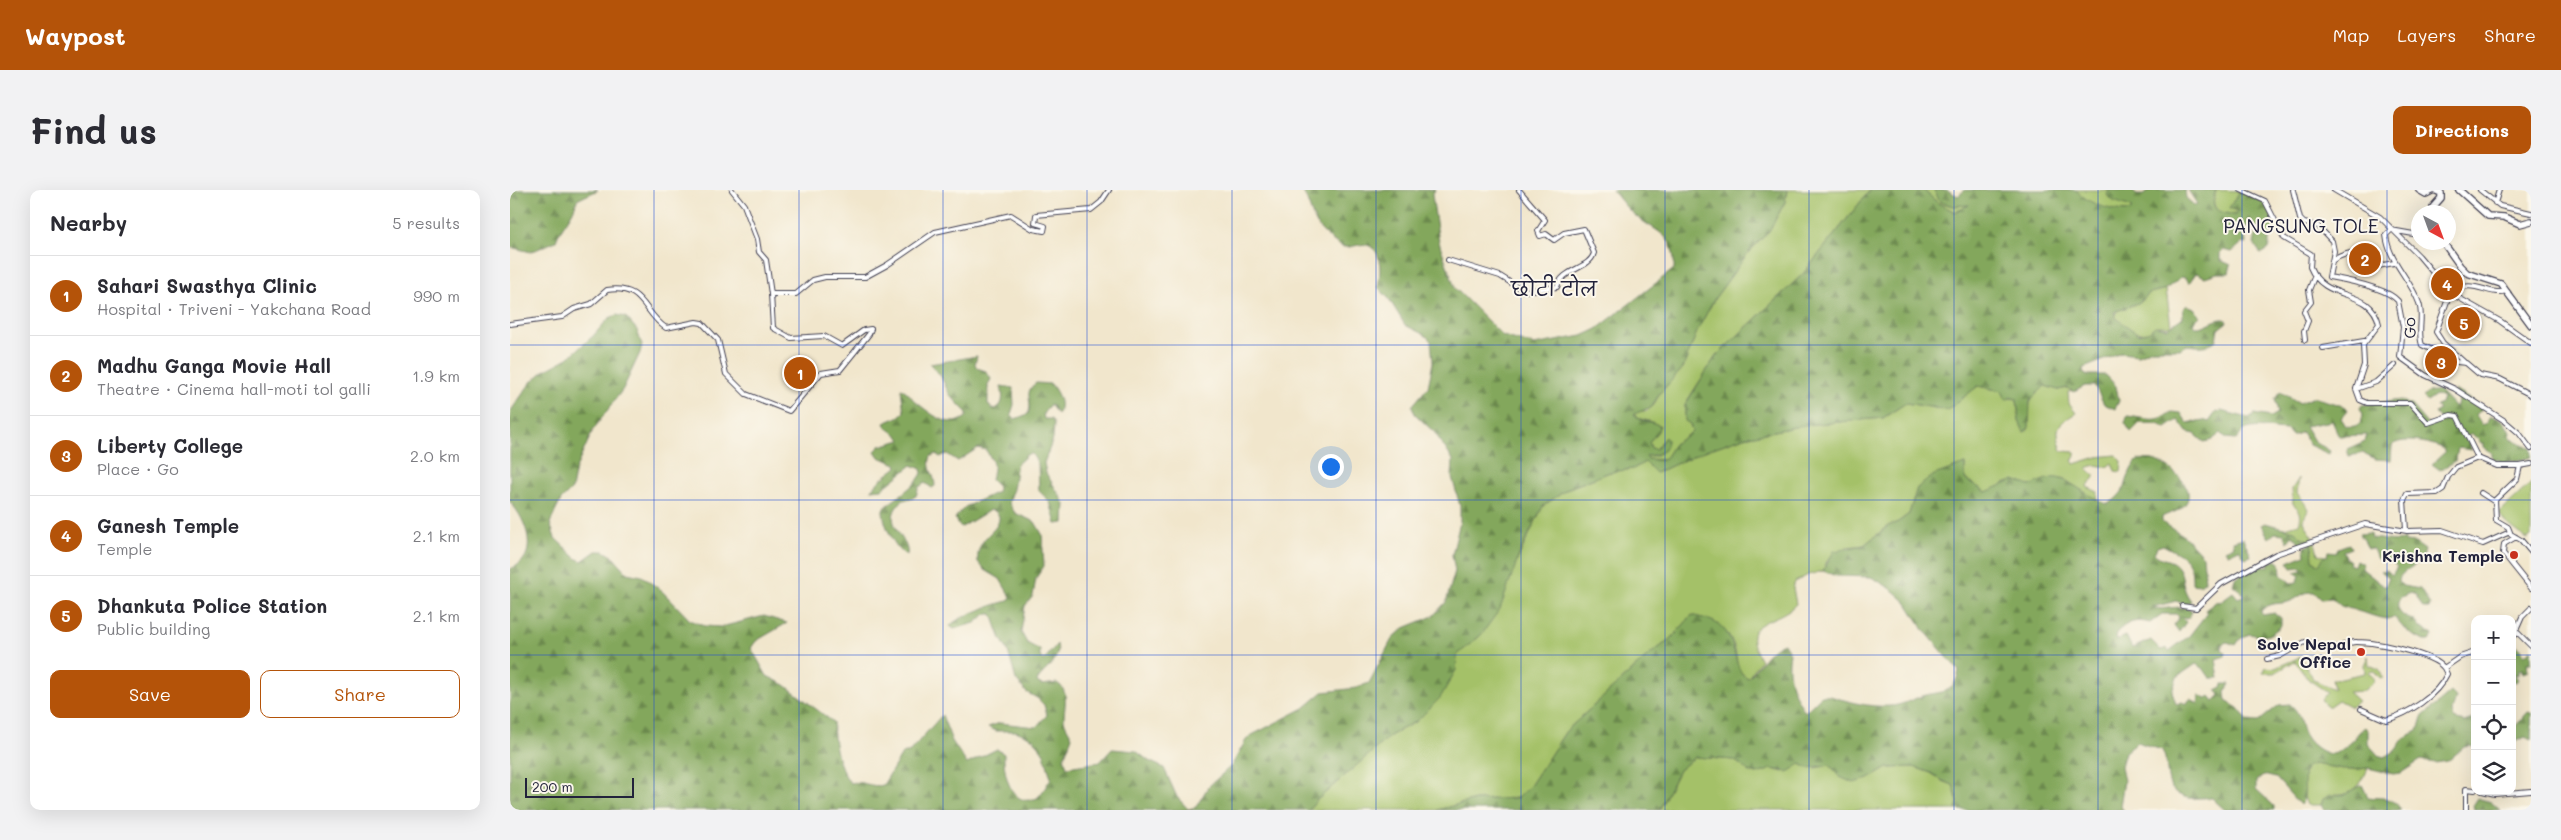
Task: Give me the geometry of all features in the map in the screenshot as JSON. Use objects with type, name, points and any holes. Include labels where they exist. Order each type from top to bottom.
[{"type":"main road","points":[[2419,190],[2426,194],[2434,190],[2441,193],[2441,198],[2434,205]]},
{"type":"main road","points":[[2458,190],[2488,216],[2504,217],[2520,224],[2531,221]]},
{"type":"main road","points":[[2449,250],[2460,266],[2467,272],[2496,282],[2506,291],[2531,325]]},
{"type":"street","points":[[510,324],[562,317],[574,309],[591,304],[602,292],[610,289],[637,295],[644,301],[650,313],[666,328],[700,322],[718,340],[726,374],[746,394],[790,411],[821,373],[840,370],[870,334],[870,329],[864,330],[842,346],[824,336],[791,338],[773,328],[766,260],[759,252],[757,238],[744,205],[732,190]]},
{"type":"street","points":[[771,294],[796,294],[813,280],[825,277],[865,276],[887,265],[935,232],[1011,215],[1032,230],[1044,231],[1045,226],[1035,223],[1036,215],[1091,210],[1101,202],[1109,190]]},
{"type":"street","points":[[1448,260],[1500,276],[1524,291],[1557,287],[1559,280],[1567,272],[1577,269],[1593,257],[1594,253],[1587,242],[1589,236],[1584,228],[1564,233],[1554,240],[1546,234],[1540,236],[1538,232],[1545,220],[1519,190]]},
{"type":"street","points":[[2241,190],[2265,201],[2284,238],[2311,254],[2310,267],[2325,287],[2366,303],[2377,315],[2379,324],[2364,341],[2323,348]]},
{"type":"street","points":[[2293,190],[2300,219],[2304,223],[2318,226],[2332,241],[2334,251],[2325,287]]},
{"type":"street","points":[[2334,190],[2374,213],[2419,256],[2450,293],[2500,321],[2531,343]]},
{"type":"street","points":[[2480,190],[2495,203],[2508,209],[2531,213]]},
{"type":"street","points":[[2495,203],[2499,190]]},
{"type":"street","points":[[2391,230],[2411,234]]},
{"type":"street","name":"Go","points":[[2391,230],[2386,235],[2394,263],[2407,280],[2418,301],[2422,316],[2420,335],[2422,345],[2466,364],[2480,375],[2500,379],[2531,395]]},
{"type":"street","points":[[2330,263],[2339,257],[2365,251],[2371,253],[2378,266],[2394,263]]},
{"type":"street","points":[[2305,340],[2304,331],[2308,321],[2304,311],[2310,302],[2310,290],[2315,275]]},
{"type":"street","points":[[2329,277],[2360,284],[2396,298],[2400,306],[2403,327],[2400,357],[2425,375],[2455,389],[2505,421],[2519,433],[2531,449]]},
{"type":"street","points":[[2466,364],[2443,343],[2436,332],[2450,293],[2463,286],[2498,292],[2506,291]]},
{"type":"street","points":[[2364,341],[2364,365],[2356,389],[2357,395],[2363,402],[2410,403],[2428,423],[2450,415],[2456,416],[2478,458],[2497,466],[2531,464]]},
{"type":"street","points":[[2356,389],[2376,382],[2395,365]]},
{"type":"street","points":[[2406,530],[2407,513],[2404,500],[2407,494],[2437,494],[2443,489],[2448,477],[2456,467],[2478,458]]},
{"type":"street","points":[[2508,534],[2508,527],[2496,520],[2495,502],[2517,479],[2520,466]]},
{"type":"street","points":[[2481,493],[2495,502]]},
{"type":"street","points":[[2182,606],[2196,608],[2221,584],[2276,554],[2365,524],[2406,530],[2442,530],[2483,544],[2508,534],[2529,546],[2531,552]]},
{"type":"street","points":[[2516,537],[2504,544],[2503,553],[2531,588]]},
{"type":"street","points":[[2516,629],[2522,617],[2531,608]]},
{"type":"street","points":[[2516,634],[2518,633],[2531,646]]},
{"type":"street","points":[[2268,659],[2280,656],[2305,642],[2332,648],[2357,642],[2391,645],[2423,658],[2436,660],[2447,674],[2442,683],[2408,713],[2386,720],[2362,709]]},
{"type":"street","points":[[2444,668],[2460,657],[2471,653]]},
{"type":"street","points":[[2466,810],[2466,789],[2471,790]]},
{"type":"street","points":[[2516,792],[2531,790]]},
{"type":"green space","points":[[510,190],[598,190],[577,200],[556,241],[531,252],[510,247]]},
{"type":"green space","points":[[1302,190],[1435,190],[1432,195],[1439,242],[1455,288],[1503,336],[1534,345],[1582,336],[1597,329],[1674,269],[1674,256],[1667,239],[1630,211],[1612,190],[1787,190],[1785,202],[1769,231],[1747,254],[1715,298],[1698,329],[1683,368],[1659,394],[1652,407],[1634,414],[1637,418],[1660,425],[1658,431],[1649,442],[1651,448],[1656,449],[1665,437],[1667,444],[1664,450],[1658,454],[1646,456],[1648,459],[1664,460],[1674,444],[1692,432],[1690,424],[1685,421],[1685,405],[1716,356],[1803,274],[1870,190],[1923,190],[1938,203],[1955,212],[1969,205],[1953,206],[1940,202],[1934,190],[1947,190],[1958,196],[1965,190],[2076,190],[2087,200],[2101,206],[2131,211],[2131,207],[2111,200],[2107,195],[2109,190],[2131,190],[2137,195],[2145,195],[2148,190],[2185,190],[2186,198],[2194,205],[2197,204],[2188,190],[2216,190],[2213,202],[2216,209],[2223,213],[2235,215],[2237,211],[2229,208],[2240,191],[2265,203],[2274,220],[2276,234],[2269,238],[2269,249],[2261,254],[2254,244],[2256,234],[2251,227],[2246,226],[2242,231],[2247,244],[2242,243],[2232,252],[2223,250],[2220,253],[2220,260],[2231,265],[2229,273],[2217,273],[2205,277],[2196,273],[2189,283],[2185,278],[2181,277],[2166,289],[2150,293],[2138,303],[2114,312],[2116,318],[2138,334],[2148,332],[2155,326],[2167,328],[2182,318],[2183,309],[2187,305],[2194,308],[2200,316],[2193,323],[2195,327],[2221,319],[2225,319],[2227,322],[2218,329],[2216,340],[2209,345],[2186,345],[2180,349],[2152,349],[2138,355],[2121,353],[2084,368],[2083,372],[2086,375],[2106,375],[2116,386],[2119,401],[2115,409],[2104,404],[2095,386],[2085,386],[2074,392],[2067,388],[2058,390],[2045,386],[2030,400],[2029,428],[2024,432],[2019,421],[2017,399],[2011,397],[2006,400],[2002,391],[1978,386],[1947,410],[1906,403],[1883,418],[1805,425],[1744,437],[1702,452],[1656,473],[1645,462],[1633,469],[1610,472],[1569,488],[1543,506],[1521,550],[1500,609],[1481,635],[1457,655],[1456,670],[1440,698],[1418,720],[1390,736],[1317,800],[1309,810],[510,810],[510,569],[520,564],[525,556],[528,548],[528,538],[522,519],[510,502],[510,415],[512,409],[531,382],[544,371],[568,358],[593,336],[609,318],[617,315],[626,317],[637,330],[642,345],[640,353],[623,389],[593,430],[576,468],[572,489],[561,500],[550,523],[555,538],[577,559],[582,561],[596,551],[604,551],[611,555],[627,573],[642,576],[662,591],[690,620],[705,626],[721,627],[764,616],[787,623],[756,641],[751,648],[767,676],[785,685],[833,722],[837,754],[842,769],[850,783],[859,782],[874,786],[883,785],[902,754],[910,751],[942,715],[952,741],[967,764],[997,749],[1004,754],[1007,778],[1014,794],[1020,798],[1028,800],[1037,798],[1051,778],[1044,754],[1034,739],[1016,731],[996,731],[988,727],[1000,723],[1036,727],[1047,715],[1044,705],[1037,698],[1026,692],[1016,680],[1008,651],[1000,637],[992,614],[986,614],[975,623],[954,629],[950,626],[968,615],[986,607],[1008,601],[1011,598],[1000,579],[985,570],[978,562],[980,546],[999,522],[999,516],[995,511],[990,510],[962,527],[957,524],[955,518],[965,507],[997,492],[998,487],[991,480],[992,462],[986,450],[978,448],[958,461],[947,454],[940,457],[936,454],[931,456],[930,468],[935,486],[932,488],[925,483],[919,487],[916,496],[901,502],[895,510],[893,517],[894,524],[905,543],[907,555],[898,548],[890,535],[883,509],[919,478],[922,473],[921,469],[912,465],[882,489],[871,490],[880,480],[897,467],[896,464],[879,457],[875,451],[880,446],[901,440],[884,423],[904,412],[901,389],[906,391],[927,411],[940,419],[954,422],[967,416],[967,413],[950,395],[940,375],[930,364],[977,356],[975,364],[977,368],[986,371],[991,379],[988,385],[988,404],[992,409],[1001,404],[1001,386],[1013,388],[1014,405],[1011,414],[1015,419],[1028,414],[1030,390],[1036,383],[1051,384],[1059,399],[1060,407],[1057,414],[1050,404],[1043,414],[1044,419],[1051,419],[1054,424],[1053,439],[1044,463],[1046,473],[1065,504],[1064,523],[1056,524],[1050,502],[1039,491],[1038,464],[1032,454],[1028,454],[1016,465],[1009,503],[1015,513],[1035,522],[1042,534],[1044,566],[1036,578],[1033,596],[1025,606],[1021,632],[1027,643],[1040,650],[1040,657],[1044,660],[1057,644],[1058,651],[1056,657],[1037,682],[1042,685],[1057,683],[1064,690],[1064,721],[1072,737],[1064,758],[1067,767],[1100,762],[1112,749],[1136,751],[1149,761],[1164,768],[1177,797],[1188,809],[1196,807],[1208,787],[1232,765],[1246,740],[1252,735],[1304,708],[1323,692],[1356,688],[1369,683],[1392,639],[1404,628],[1433,616],[1446,602],[1455,571],[1452,555],[1460,522],[1460,506],[1452,477],[1453,460],[1435,433],[1415,414],[1412,406],[1428,387],[1433,362],[1431,341],[1425,335],[1405,325],[1389,299],[1378,287],[1380,263],[1376,252],[1367,245],[1344,247],[1329,238],[1314,219]]},
{"type":"green space","points":[[1787,190],[1870,190],[1803,274],[1716,356],[1685,404],[1685,418],[1690,424],[1692,432],[1674,444],[1664,460],[1648,459],[1646,456],[1656,456],[1664,438],[1656,449],[1651,448],[1649,442],[1658,431],[1652,422],[1637,418],[1634,414],[1637,411],[1647,411],[1654,405],[1659,394],[1683,368],[1698,329],[1715,298],[1747,254],[1769,231],[1785,202]]},
{"type":"green space","points":[[1923,190],[1934,190],[1940,202],[1952,206],[1965,204],[1969,206],[1955,212],[1938,203]]},
{"type":"green space","points":[[2076,190],[2109,190],[2129,205],[2132,211],[2116,210],[2094,204]]},
{"type":"green space","points":[[2216,190],[2240,191],[2229,208],[2237,211],[2236,215],[2224,213],[2217,209],[2214,202]]},
{"type":"green space","points":[[2166,289],[2171,326],[2158,326],[2148,332],[2138,333],[2127,328],[2114,316],[2117,311],[2138,303],[2150,293]]},
{"type":"green space","points":[[1978,386],[2002,391],[2008,398],[2017,399],[2019,421],[2024,432],[2028,430],[2030,404],[2039,390],[2045,386],[2058,390],[2069,388],[2072,391],[2068,392],[2069,404],[2076,413],[2065,420],[2059,427],[2058,436],[2062,451],[2075,452],[2076,456],[2072,460],[2074,464],[2097,457],[2116,455],[2122,461],[2121,472],[2115,471],[2112,463],[2107,467],[2095,465],[2087,468],[2095,476],[2087,487],[2098,492],[2097,501],[2064,479],[2030,486],[2005,483],[1998,489],[1986,492],[1965,479],[1965,464],[1917,488],[1909,514],[1888,526],[1864,545],[1847,547],[1827,561],[1823,571],[1808,575],[1795,582],[1793,588],[1796,604],[1788,611],[1756,629],[1753,636],[1754,646],[1761,660],[1748,678],[1738,670],[1734,647],[1727,633],[1721,628],[1692,615],[1671,639],[1650,654],[1566,731],[1530,786],[1517,798],[1475,800],[1437,810],[1309,810],[1317,800],[1390,736],[1418,720],[1456,670],[1457,655],[1481,635],[1543,506],[1569,488],[1610,472],[1633,469],[1645,462],[1656,473],[1702,452],[1744,437],[1805,425],[1883,418],[1906,403],[1947,410]]},
{"type":"green space","points":[[2439,390],[2456,408],[2458,401],[2455,390],[2480,406],[2482,409],[2476,415],[2482,425],[2487,423],[2491,416],[2502,420],[2511,432],[2510,438],[2531,448],[2531,457],[2504,464],[2500,462],[2498,464],[2500,460],[2496,459],[2492,462],[2492,453],[2483,447],[2483,442],[2481,444],[2471,433],[2466,437],[2472,450],[2458,448],[2456,460],[2440,470],[2432,464],[2445,452],[2442,448],[2431,444],[2409,441],[2396,443],[2392,446],[2391,460],[2375,459],[2364,453],[2349,456],[2347,449],[2365,441],[2367,435],[2339,436],[2332,421],[2305,426],[2314,441],[2330,451],[2329,454],[2309,445],[2302,432],[2292,436],[2287,430],[2252,428],[2245,430],[2235,439],[2226,438],[2221,433],[2212,440],[2204,442],[2195,434],[2187,432],[2178,420],[2166,428],[2158,424],[2140,423],[2131,432],[2125,423],[2127,416],[2155,419],[2166,416],[2171,412],[2181,413],[2187,423],[2203,420],[2209,422],[2216,412],[2221,411],[2249,418],[2254,414],[2271,417],[2278,413],[2275,399],[2280,392],[2300,403],[2314,397],[2346,407],[2348,410],[2341,418],[2346,426],[2356,426],[2360,423],[2363,414],[2360,408],[2362,405],[2401,400],[2411,405],[2427,424],[2433,425],[2440,419],[2435,413],[2439,410],[2436,406],[2441,404],[2443,398],[2436,395],[2427,401],[2423,397],[2428,392]]},
{"type":"green space","points":[[2138,460],[2151,460],[2168,467],[2182,480],[2188,495],[2186,502],[2180,509],[2162,517],[2162,522],[2183,535],[2203,556],[2205,581],[2200,585],[2192,584],[2189,563],[2181,555],[2163,545],[2157,547],[2154,553],[2157,556],[2173,562],[2180,570],[2185,591],[2191,601],[2186,605],[2176,601],[2153,607],[2178,607],[2192,612],[2188,618],[2181,617],[2186,622],[2179,632],[2174,625],[2179,617],[2176,614],[2162,614],[2150,623],[2136,621],[2124,626],[2117,632],[2116,640],[2126,636],[2132,648],[2151,640],[2161,650],[2167,648],[2169,651],[2189,636],[2207,613],[2205,610],[2217,601],[2218,603],[2233,592],[2238,598],[2245,595],[2233,585],[2235,578],[2256,566],[2269,566],[2268,560],[2270,559],[2272,562],[2276,560],[2280,563],[2281,575],[2291,583],[2297,582],[2300,576],[2294,572],[2302,570],[2301,567],[2292,568],[2288,562],[2305,555],[2304,547],[2312,544],[2313,560],[2319,565],[2324,556],[2327,556],[2328,551],[2336,552],[2338,548],[2349,544],[2351,548],[2343,551],[2346,558],[2350,561],[2349,564],[2354,566],[2356,560],[2363,564],[2361,568],[2385,587],[2389,577],[2380,571],[2387,570],[2392,575],[2397,567],[2390,560],[2377,559],[2373,549],[2368,548],[2359,534],[2370,533],[2371,538],[2396,541],[2403,540],[2404,534],[2405,542],[2415,543],[2425,550],[2421,560],[2404,572],[2398,581],[2403,586],[2420,589],[2430,605],[2429,608],[2423,608],[2416,595],[2410,593],[2401,597],[2398,609],[2406,618],[2415,620],[2419,627],[2432,634],[2433,636],[2429,641],[2424,641],[2407,632],[2394,617],[2387,619],[2377,617],[2341,606],[2332,598],[2321,599],[2314,592],[2306,593],[2292,601],[2267,606],[2261,611],[2262,615],[2275,613],[2281,618],[2281,626],[2269,635],[2249,634],[2240,639],[2236,645],[2227,642],[2222,644],[2222,649],[2226,653],[2225,656],[2216,659],[2219,678],[2210,678],[2203,668],[2196,664],[2177,677],[2172,692],[2176,704],[2182,702],[2186,704],[2190,699],[2198,704],[2199,695],[2206,699],[2210,696],[2214,701],[2220,695],[2216,690],[2222,687],[2223,684],[2230,684],[2225,692],[2226,701],[2238,708],[2248,721],[2258,722],[2279,705],[2290,704],[2299,717],[2304,734],[2320,750],[2332,754],[2336,753],[2346,747],[2365,727],[2368,730],[2368,744],[2378,755],[2385,757],[2395,751],[2404,738],[2418,731],[2422,717],[2451,692],[2456,697],[2452,712],[2454,719],[2464,722],[2471,719],[2471,746],[2464,747],[2448,761],[2435,763],[2421,760],[2401,773],[2393,774],[2368,768],[2349,770],[2314,764],[2306,767],[2304,778],[2305,793],[2300,805],[2276,778],[2263,775],[2256,781],[2256,789],[2274,806],[2274,810],[2225,810],[2212,798],[2188,798],[2179,795],[2170,785],[2162,750],[2137,742],[2125,752],[2121,766],[2124,781],[2120,806],[2124,810],[1956,810],[1958,802],[1953,785],[1931,773],[1914,767],[1887,768],[1869,779],[1853,783],[1840,777],[1830,765],[1808,768],[1800,764],[1788,772],[1772,769],[1757,774],[1750,772],[1734,760],[1695,757],[1679,770],[1659,810],[1437,810],[1475,800],[1517,798],[1530,786],[1566,731],[1650,654],[1671,639],[1692,615],[1713,621],[1725,631],[1730,638],[1740,669],[1743,675],[1748,678],[1773,649],[1784,643],[1790,653],[1789,670],[1792,684],[1805,712],[1821,696],[1830,696],[1866,705],[1889,706],[1899,705],[1921,696],[1948,690],[1957,678],[1959,671],[1924,630],[1906,602],[1890,588],[1871,577],[1836,576],[1823,571],[1834,551],[1864,545],[1888,526],[1909,514],[1917,488],[1934,475],[1965,464],[1965,479],[1986,492],[2014,480],[2030,486],[2046,479],[2058,478],[2108,504],[2121,494],[2133,466]]},
{"type":"green space","points":[[2299,478],[2297,493],[2309,509],[2303,520],[2314,539],[2318,554],[2324,556],[2320,565],[2313,560],[2310,540],[2281,529],[2299,524],[2300,513],[2293,504],[2292,489]]},
{"type":"green space","points":[[2531,483],[2531,536],[2527,539],[2505,522],[2499,513]]},
{"type":"green space","points":[[2265,523],[2295,531],[2303,539],[2310,540],[2311,542],[2299,545],[2298,540],[2292,536],[2288,542],[2284,534],[2275,533],[2269,538],[2261,525]]},
{"type":"green space","points":[[2243,538],[2251,556],[2245,558],[2239,549],[2228,554],[2225,550],[2234,546],[2233,541]]},
{"type":"green space","points":[[2516,645],[2525,655],[2531,649],[2531,663],[2527,663],[2528,671],[2523,673],[2521,669],[2519,670],[2519,675],[2516,674]]},
{"type":"green space","points":[[2368,656],[2369,665],[2379,669],[2383,677],[2380,678],[2374,671],[2368,672],[2375,679],[2374,682],[2363,691],[2348,692],[2358,701],[2351,707],[2338,700],[2328,707],[2326,706],[2321,699],[2327,692],[2309,680],[2295,661],[2275,673],[2263,673],[2266,667],[2275,668],[2300,657],[2314,680],[2334,689],[2332,680],[2365,673],[2364,665]]},
{"type":"green space","points":[[2528,712],[2531,713],[2531,740],[2525,737],[2516,742],[2516,726]]},
{"type":"green space","points":[[1695,757],[1734,760],[1750,772],[1757,774],[1772,769],[1783,772],[1800,764],[1816,768],[1830,765],[1840,777],[1869,779],[1887,768],[1914,767],[1931,773],[1953,785],[1958,802],[1956,810],[1659,810],[1679,770]]},
{"type":"green space","points":[[2314,764],[2349,770],[2368,768],[2356,788],[2346,794],[2323,799],[2321,805],[2307,805],[2303,792],[2304,776],[2306,767]]},
{"type":"green space","points":[[2362,785],[2368,797],[2391,800],[2401,810],[2324,810],[2321,805],[2323,799],[2330,795],[2344,795]]},
{"type":"green space","points":[[2477,798],[2491,802],[2500,810],[2474,810],[2473,804]]},
{"type":"place","name":"Madhu Ganga Movie Hall","points":[[2365,259]]},
{"type":"place","name":"Ganesh Temple","points":[[2447,284]]},
{"type":"place","name":"Dhankuta Police Station","points":[[2464,323]]},
{"type":"place","name":"Liberty College","points":[[2441,362]]},
{"type":"place","name":"Sahari Swasthya Clinic","points":[[800,373]]},
{"type":"place","name":"Krishna Temple","points":[[2514,555]]},
{"type":"place","name":"Solve Nepal Office","points":[[2361,652]]},
{"type":"district","name":"PANGSUNG TOLE","points":[[2301,225]]},
{"type":"district","name":"छोटी टोल","points":[[1554,288]]}]
